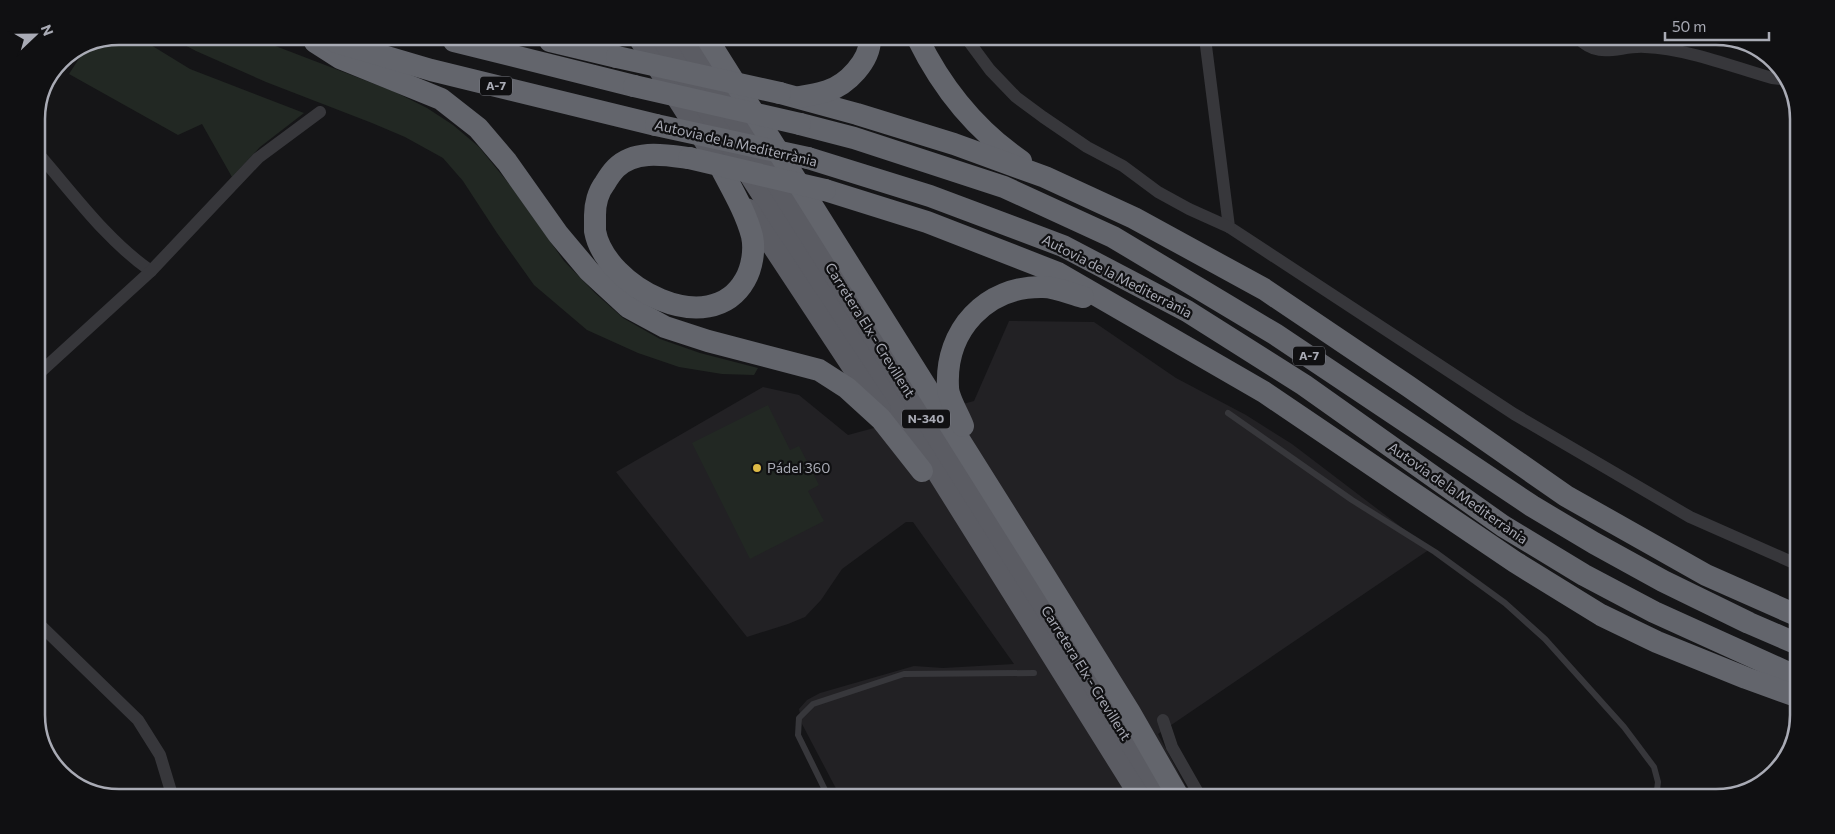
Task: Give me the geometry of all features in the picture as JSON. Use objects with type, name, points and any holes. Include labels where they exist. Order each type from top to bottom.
[{"type":"highway","points":[[320,45],[340,58],[441,99],[478,128],[507,162],[553,226],[589,271],[628,307],[665,327],[708,341],[819,370],[847,388],[881,419],[922,471]]},
{"type":"highway","name":"Autovia de la Mediterrània","points":[[346,45],[431,70],[656,125],[808,158],[989,216],[1072,250],[1187,311],[1304,385],[1504,526],[1584,575],[1654,612],[1790,674]]},
{"type":"highway","name":"Autovia de la Mediterrània","points":[[470,45],[854,138],[1004,188],[1113,237],[1275,334],[1532,506],[1594,544],[1748,623],[1790,641]]},
{"type":"highway","points":[[567,45],[788,96],[857,114],[954,144],[1045,177],[1134,218],[1264,290],[1408,386],[1566,496],[1706,576],[1790,612]]},
{"type":"highway","points":[[643,45],[722,170],[922,471],[1089,717]]},
{"type":"highway","name":"Carretera Elx - Crevillent","points":[[667,45],[1135,789]]},
{"type":"highway","name":"Carretera Elx - Crevillent","points":[[689,45],[1159,789]]},
{"type":"highway","points":[[711,45],[1129,711],[1174,789]]},
{"type":"highway","points":[[788,96],[828,91],[847,80],[863,64],[870,45]]},
{"type":"highway","points":[[921,45],[948,91],[978,126],[1006,150],[1045,177]]},
{"type":"highway","points":[[722,170],[746,216],[752,238],[753,255],[749,274],[739,291],[726,301],[707,307],[686,307],[664,302],[643,291],[622,275],[605,254],[595,231],[595,207],[602,186],[617,167],[633,158],[654,154],[689,158],[825,190],[927,222],[1049,270],[1119,307],[1264,392],[1515,562],[1601,614],[1657,642],[1790,694]]},
{"type":"highway","points":[[1045,576],[969,440],[948,389],[949,361],[960,332],[980,307],[1009,291],[1044,286],[1119,307]]},
{"type":"street","points":[[971,45],[990,70],[1016,97],[1088,147],[1123,166],[1158,192],[1189,209],[1229,226],[1514,414],[1690,517],[1790,561]]},
{"type":"street","points":[[1206,45],[1229,226]]},
{"type":"street","points":[[1590,45],[1602,52],[1643,46],[1673,49],[1777,79]]},
{"type":"street","points":[[45,368],[151,271],[258,158],[320,112]]},
{"type":"street","points":[[45,161],[93,217],[132,258],[151,271]]},
{"type":"street","points":[[45,630],[138,720],[160,755],[170,789]]},
{"type":"street","points":[[1162,720],[1172,747],[1196,789]]},
{"type":"lane","points":[[1228,413],[1352,500],[1435,552],[1505,603],[1545,639],[1624,727],[1654,767],[1658,782],[1657,789]]},
{"type":"lane","points":[[825,789],[798,735],[799,718],[812,704],[904,674],[1034,673]]},
{"type":"shaded area","points":[[151,45],[190,69],[304,113],[260,147],[232,177],[202,124],[178,135],[69,74],[80,57],[105,46]]},
{"type":"shaded area","points":[[185,45],[273,45],[393,91],[427,108],[453,125],[479,147],[510,185],[564,261],[623,318],[660,339],[700,353],[758,368],[754,375],[722,374],[679,367],[638,353],[587,330],[534,285],[463,181],[443,158],[405,137],[266,82]]},
{"type":"shaded area","points":[[1009,321],[1094,322],[1176,378],[1246,415],[1292,444],[1430,549],[1158,734],[1187,789],[836,789],[802,724],[799,709],[807,700],[820,693],[914,666],[943,668],[1014,664],[913,522],[906,522],[842,569],[821,600],[805,617],[747,637],[616,472],[763,387],[799,395],[848,435],[974,401]]},
{"type":"shaded area","name":"Pádel 360","points":[[768,405],[790,450],[799,446],[819,485],[808,491],[824,521],[750,559],[692,443]]},
{"type":"place","name":"Pádel 360","points":[[757,468]]}]
